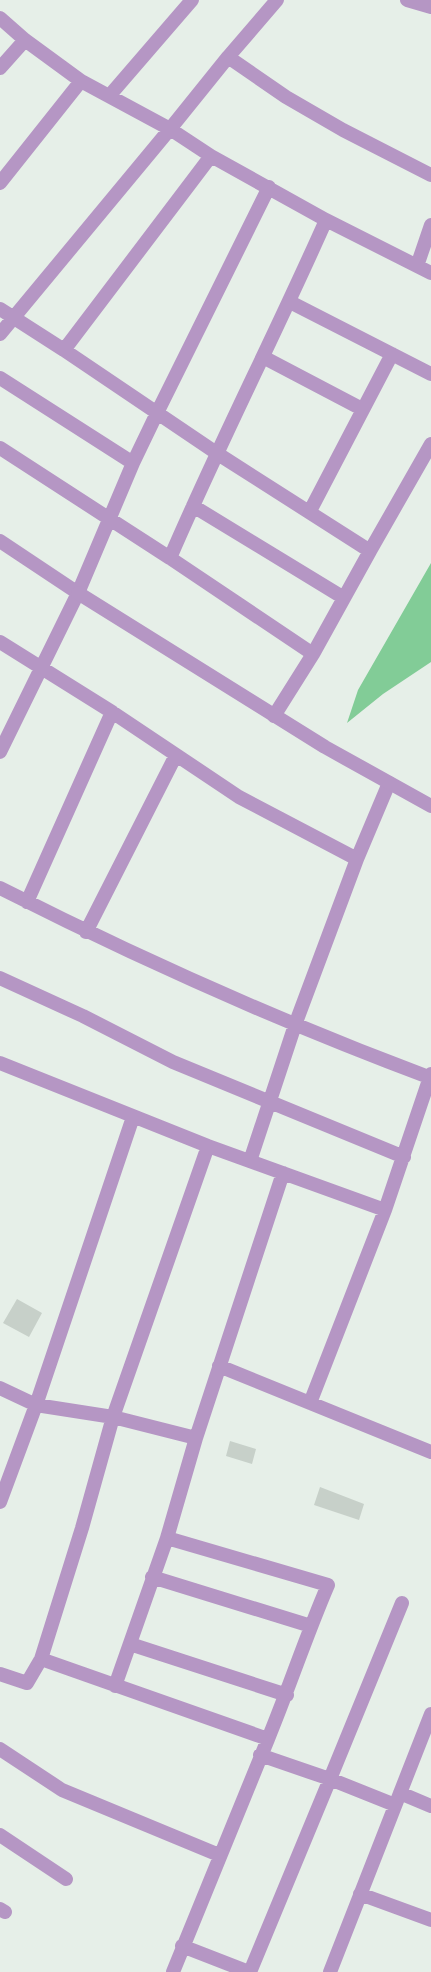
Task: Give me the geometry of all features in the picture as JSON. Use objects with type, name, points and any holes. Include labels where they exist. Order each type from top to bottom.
[{"type":"street","points":[[110,95],[192,0]]},
{"type":"street","points":[[0,334],[277,0]]},
{"type":"street","points":[[407,0],[431,6]]},
{"type":"street","points":[[0,18],[25,40],[81,81],[110,95],[211,156],[326,220],[431,273]]},
{"type":"street","points":[[0,68],[25,40]]},
{"type":"street","points":[[228,57],[286,97],[344,130],[431,175]]},
{"type":"street","points":[[0,183],[81,81]]},
{"type":"street","points":[[64,350],[211,156]]},
{"type":"street","points":[[0,752],[78,593],[133,463],[269,187]]},
{"type":"street","points":[[170,558],[290,302],[326,220]]},
{"type":"street","points":[[417,266],[431,225]]},
{"type":"street","points":[[290,302],[431,374]]},
{"type":"street","points":[[0,308],[218,454],[370,551]]},
{"type":"street","points":[[310,511],[392,354]]},
{"type":"street","points":[[263,357],[362,409]]},
{"type":"street","points":[[0,378],[133,463]]},
{"type":"street","points":[[274,716],[313,654],[431,444]]},
{"type":"street","points":[[0,448],[170,558],[313,654]]},
{"type":"street","points":[[193,506],[344,598]]},
{"type":"street","points":[[0,541],[78,593],[274,716],[431,806]]},
{"type":"street","points":[[0,642],[112,712],[239,797],[356,859]]},
{"type":"street","points":[[27,902],[112,712]]},
{"type":"street","points":[[86,932],[176,755]]},
{"type":"street","points":[[250,1161],[295,1025],[356,859],[389,783]]},
{"type":"street","points":[[0,888],[86,932],[295,1025],[431,1076],[385,1210],[310,1403]]},
{"type":"street","points":[[0,978],[83,1016],[174,1062],[404,1157]]},
{"type":"street","points":[[0,1063],[208,1146],[385,1210]]},
{"type":"street","points":[[0,1502],[5,1470],[36,1405],[134,1117]]},
{"type":"street","points":[[1,1678],[27,1682],[41,1659],[82,1528],[113,1417],[208,1146]]},
{"type":"street","points":[[115,1686],[167,1538],[196,1438],[283,1173]]},
{"type":"street","points":[[219,1366],[431,1452]]},
{"type":"street","points":[[0,1388],[36,1405],[113,1417],[196,1438]]},
{"type":"street","points":[[167,1538],[328,1585],[286,1695],[219,1855],[173,1972]]},
{"type":"street","points":[[152,1577],[311,1626]]},
{"type":"street","points":[[182,1946],[246,1971],[330,1780],[402,1603]]},
{"type":"street","points":[[130,1644],[286,1695]]},
{"type":"street","points":[[41,1659],[268,1739]]},
{"type":"street","points":[[330,1972],[431,1714]]},
{"type":"street","points":[[0,1749],[62,1790],[219,1855]]},
{"type":"street","points":[[260,1755],[330,1780],[431,1806]]},
{"type":"street","points":[[0,1835],[66,1879]]},
{"type":"street","points":[[360,1894],[431,1920]]},
{"type":"shaded area","points":[[431,563],[431,662],[383,694],[347,723],[358,690]]},
{"type":"building","points":[[17,1299],[42,1313],[29,1337],[3,1323]]},
{"type":"building","points":[[230,1441],[256,1449],[252,1464],[226,1456]]},
{"type":"building","points":[[320,1487],[364,1504],[359,1520],[314,1505]]}]
